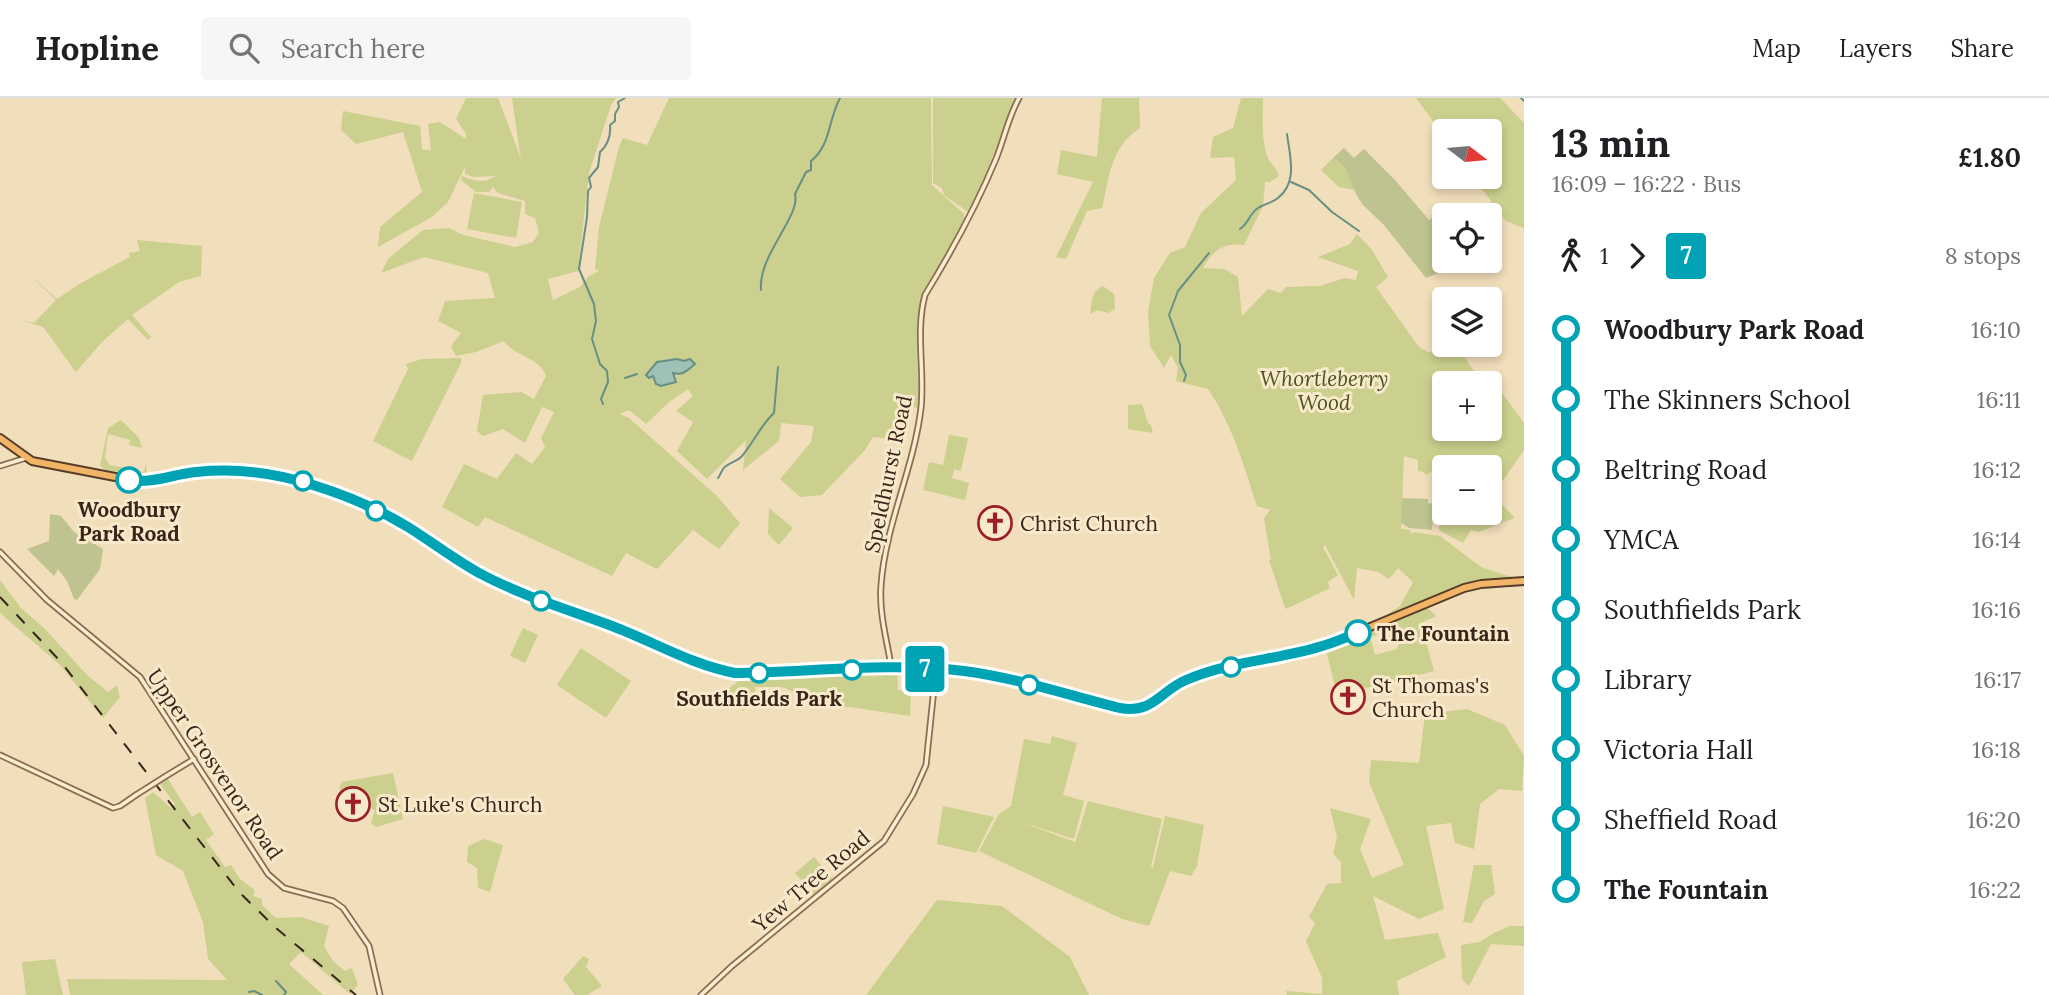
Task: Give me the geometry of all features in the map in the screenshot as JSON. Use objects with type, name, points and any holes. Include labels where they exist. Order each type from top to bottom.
[{"type":"highway","points":[[0,438],[26,458],[141,482],[210,471],[265,473],[289,477],[349,498],[405,526],[465,565],[512,590],[613,626],[712,668],[735,673],[936,670],[992,676],[1136,710],[1196,676],[1322,647],[1468,586],[1524,581]]},
{"type":"street","name":"Speldhurst Road","points":[[891,669],[882,621],[881,586],[888,542],[912,457],[920,408],[922,305],[925,295],[967,223],[997,157],[1009,116],[1019,98]]},
{"type":"street","points":[[0,467],[26,458]]},
{"type":"street","name":"Upper Grosvenor Road","points":[[0,552],[47,600],[133,670],[268,874],[284,888],[333,901],[343,908],[369,946],[374,958],[380,995]]},
{"type":"street","name":"Yew Tree Road","points":[[701,995],[884,841],[913,794],[926,765],[936,670]]},
{"type":"street","points":[[1,756],[116,808],[194,759]]},
{"type":"green space","points":[[466,98],[498,98],[520,156],[523,175],[512,98],[616,98],[611,105],[589,173],[578,271],[548,279],[553,300],[580,287],[588,277],[599,271],[595,269],[599,227],[619,147],[623,138],[647,145],[669,98],[931,98],[932,185],[964,214],[966,222],[923,294],[917,336],[919,408],[901,405],[891,439],[873,437],[865,450],[822,495],[800,497],[780,479],[811,442],[814,426],[781,423],[779,441],[743,470],[746,440],[707,479],[677,451],[693,422],[676,411],[693,396],[688,389],[669,402],[646,424],[629,410],[619,414],[629,418],[717,496],[740,523],[719,549],[693,530],[657,569],[626,553],[612,576],[485,517],[478,527],[442,507],[464,464],[497,479],[516,453],[532,464],[545,447],[541,438],[554,412],[542,407],[525,443],[503,429],[483,436],[477,431],[483,395],[521,392],[534,399],[546,376],[538,365],[514,351],[504,341],[476,352],[456,356],[451,346],[461,333],[438,321],[445,301],[495,298],[488,273],[424,257],[381,273],[388,259],[423,230],[449,228],[463,235],[515,247],[533,242],[539,233],[535,218],[525,214],[525,201],[498,193],[493,187],[489,192],[476,192],[461,180],[462,176],[479,181],[496,176],[474,177],[465,174],[465,167],[448,202],[432,217],[378,247],[380,227],[422,192],[403,132],[356,144],[341,130],[343,111],[420,126],[422,149],[431,151],[428,124],[440,122],[466,139],[466,134],[456,119]]},
{"type":"green space","points":[[933,98],[1017,98],[968,212],[944,195],[942,188],[933,183]]},
{"type":"green space","points":[[1102,98],[1139,98],[1140,128],[1117,153],[1102,208],[1087,211],[1066,259],[1056,257],[1093,182],[1057,174],[1061,150],[1097,157]]},
{"type":"green space","name":"Whortleberry Wood","points":[[1241,98],[1263,98],[1265,149],[1279,176],[1265,182],[1263,206],[1244,245],[1225,246],[1211,256],[1203,268],[1224,269],[1238,277],[1242,316],[1268,289],[1281,293],[1286,287],[1320,286],[1345,278],[1356,280],[1358,271],[1318,257],[1350,244],[1357,234],[1372,250],[1388,277],[1376,287],[1419,347],[1432,352],[1432,357],[1464,357],[1474,371],[1432,371],[1432,441],[1502,441],[1502,393],[1524,423],[1524,450],[1502,482],[1502,455],[1432,455],[1432,472],[1427,475],[1418,472],[1418,460],[1404,456],[1401,529],[1411,530],[1410,534],[1413,532],[1440,536],[1481,567],[1518,579],[1466,584],[1389,618],[1388,614],[1400,606],[1413,582],[1398,568],[1389,579],[1378,572],[1357,568],[1354,600],[1325,545],[1323,547],[1338,575],[1328,582],[1330,588],[1286,609],[1269,560],[1264,518],[1270,510],[1257,506],[1224,416],[1208,389],[1176,381],[1178,368],[1171,355],[1164,368],[1150,346],[1148,312],[1154,278],[1170,253],[1185,247],[1201,213],[1236,180],[1234,157],[1210,158],[1213,137],[1233,128]]},
{"type":"green space","points":[[1416,98],[1500,98],[1524,123],[1524,228],[1506,221],[1502,216],[1502,203],[1492,203],[1482,189],[1502,189],[1502,119],[1432,120]]},
{"type":"green space","points":[[1344,148],[1354,158],[1364,149],[1429,220],[1432,218],[1432,273],[1438,273],[1426,278],[1384,225],[1363,205],[1345,167],[1333,158]]},
{"type":"green space","points":[[1333,158],[1345,167],[1355,190],[1339,187],[1321,170]]},
{"type":"green space","points":[[474,193],[522,202],[516,238],[467,229]]},
{"type":"green space","points":[[137,240],[202,246],[201,276],[179,282],[132,315],[151,337],[148,340],[128,319],[102,342],[76,372],[43,327],[20,320],[34,323],[56,300],[30,275],[57,299],[130,257],[129,253],[140,251]]},
{"type":"green space","points":[[1103,286],[1114,294],[1115,309],[1108,313],[1097,310],[1090,314],[1094,294]]},
{"type":"green space","points":[[461,358],[461,363],[412,461],[373,441],[408,369],[406,364],[422,359]]},
{"type":"green space","points":[[1142,404],[1153,433],[1128,429],[1128,405]]},
{"type":"green space","points":[[121,420],[139,438],[142,448],[129,445],[130,440],[108,434],[105,458],[110,465],[144,472],[146,463],[147,476],[106,470],[100,466],[108,428]]},
{"type":"green space","points":[[949,435],[968,438],[961,471],[954,469],[952,478],[969,483],[965,500],[923,490],[929,462],[943,465]]},
{"type":"green space","points":[[1402,498],[1428,499],[1428,503],[1432,504],[1432,530],[1409,528],[1401,523]]},
{"type":"green space","name":"Whortleberry Wood","points":[[1502,504],[1515,518],[1502,523]]},
{"type":"green space","points":[[769,508],[793,528],[779,545],[768,534]]},
{"type":"green space","points":[[50,514],[61,516],[74,532],[103,549],[100,569],[77,600],[58,569],[54,576],[27,549],[49,541]]},
{"type":"green space","name":"Whortleberry Wood","points":[[1439,525],[1496,525],[1478,532],[1471,530],[1463,543],[1439,530]]},
{"type":"green space","points":[[0,580],[21,608],[44,628],[88,676],[108,692],[117,685],[120,697],[103,718],[60,665],[0,613]]},
{"type":"green space","points":[[1427,607],[1436,616],[1421,623],[1434,671],[1373,687],[1336,690],[1327,654],[1329,648],[1391,623],[1392,629],[1370,637],[1375,655],[1397,649],[1399,643],[1394,622]]},
{"type":"green space","points":[[523,628],[538,635],[525,663],[510,656]]},
{"type":"green space","points":[[581,648],[631,681],[606,718],[557,685]]},
{"type":"green space","points":[[897,673],[898,690],[911,692],[910,716],[850,707],[834,708],[782,687],[755,687],[755,699],[743,711],[722,694],[742,678]]},
{"type":"green space","points":[[1467,709],[1505,725],[1524,756],[1522,791],[1499,789],[1480,804],[1474,849],[1455,843],[1451,823],[1426,826],[1444,909],[1419,919],[1373,896],[1385,940],[1438,933],[1446,957],[1397,981],[1399,995],[1287,995],[1286,991],[1322,994],[1322,978],[1306,941],[1315,923],[1309,917],[1327,884],[1341,883],[1341,862],[1333,854],[1337,837],[1330,808],[1371,819],[1360,849],[1372,878],[1404,865],[1369,782],[1371,760],[1419,763],[1425,714]]},
{"type":"green space","points":[[1052,736],[1077,743],[1063,795],[1084,801],[1074,839],[1021,822],[1075,842],[1068,866],[1088,801],[1162,819],[1151,867],[1155,868],[1153,867],[1165,816],[1204,825],[1197,866],[1191,876],[1170,871],[1149,926],[1122,919],[979,851],[999,814],[1011,806],[1024,739],[1050,744]]},
{"type":"green space","points":[[393,773],[403,819],[376,827],[371,823],[375,810],[361,803],[358,792],[339,793],[341,782]]},
{"type":"green space","points":[[168,779],[192,817],[200,812],[214,834],[206,840],[225,867],[231,865],[240,879],[255,890],[253,896],[262,899],[262,905],[276,918],[301,917],[329,926],[324,946],[333,961],[345,971],[352,968],[358,985],[350,994],[301,952],[289,964],[323,995],[70,995],[67,979],[227,980],[208,959],[203,922],[183,871],[156,855],[145,798],[153,792],[171,808],[175,804],[160,784]]},
{"type":"green space","points":[[943,806],[994,817],[976,853],[937,844]]},
{"type":"green space","points":[[484,839],[503,845],[490,892],[478,888],[477,868],[467,862],[468,846]]},
{"type":"green space","points":[[814,857],[833,879],[814,895],[795,873]]},
{"type":"green space","points":[[1474,865],[1491,865],[1495,894],[1484,901],[1472,923],[1463,922]]},
{"type":"green space","points":[[937,900],[1002,906],[1070,957],[1089,995],[866,995]]},
{"type":"green space","points":[[1510,926],[1524,926],[1524,946],[1491,944],[1469,986],[1462,979],[1461,945],[1480,942]]},
{"type":"green space","points":[[583,956],[589,959],[586,967],[602,986],[587,995],[575,995],[563,979]]},
{"type":"green space","points":[[55,959],[63,995],[26,995],[22,962]]},
{"type":"water","points":[[690,359],[695,364],[683,373],[673,373],[676,382],[661,386],[656,384],[653,376],[649,378],[646,375],[657,362]]},
{"type":"waterway","points":[[603,404],[601,399],[608,382],[607,371],[600,364],[592,339],[596,321],[594,304],[579,269],[588,191],[591,187],[589,178],[598,167],[600,152],[608,140],[610,125],[615,121],[618,102],[625,98]]},
{"type":"waterway","points":[[761,290],[766,263],[792,213],[795,194],[806,172],[811,170],[811,161],[826,140],[840,98]]},
{"type":"waterway","points":[[1521,98],[1524,101]]},
{"type":"waterway","points":[[1240,229],[1255,210],[1278,198],[1288,184],[1291,160],[1287,134]]},
{"type":"waterway","points":[[1291,182],[1309,190],[1332,212],[1359,231]]},
{"type":"waterway","points":[[1184,381],[1186,375],[1180,362],[1180,345],[1169,315],[1178,291],[1209,253]]},
{"type":"waterway","points":[[718,478],[725,467],[742,456],[774,413],[778,367]]},
{"type":"waterway","points":[[625,378],[637,374]]},
{"type":"waterway","points":[[276,981],[286,992],[284,995]]},
{"type":"waterway","points":[[249,992],[262,995]]},
{"type":"railway","points":[[0,597],[61,662],[239,892],[276,928],[356,995]]},
{"type":"bus line","name":"7","points":[[129,480],[141,482],[196,472],[229,471],[275,474],[312,484],[349,498],[405,526],[465,565],[512,590],[613,626],[712,668],[735,673],[891,669],[962,671],[1136,710],[1149,705],[1182,681],[1196,676],[1322,647],[1358,633]]},
{"type":"place","name":"Woodbury Park Road","points":[[129,480]]},
{"type":"place","name":"Christ Church","points":[[995,523]]},
{"type":"place","name":"The Fountain","points":[[1358,633]]},
{"type":"place","name":"Southfields Park","points":[[759,673]]},
{"type":"place","name":"St Thomas's Church","points":[[1348,697]]},
{"type":"place","name":"St Luke's Church","points":[[353,804]]}]
